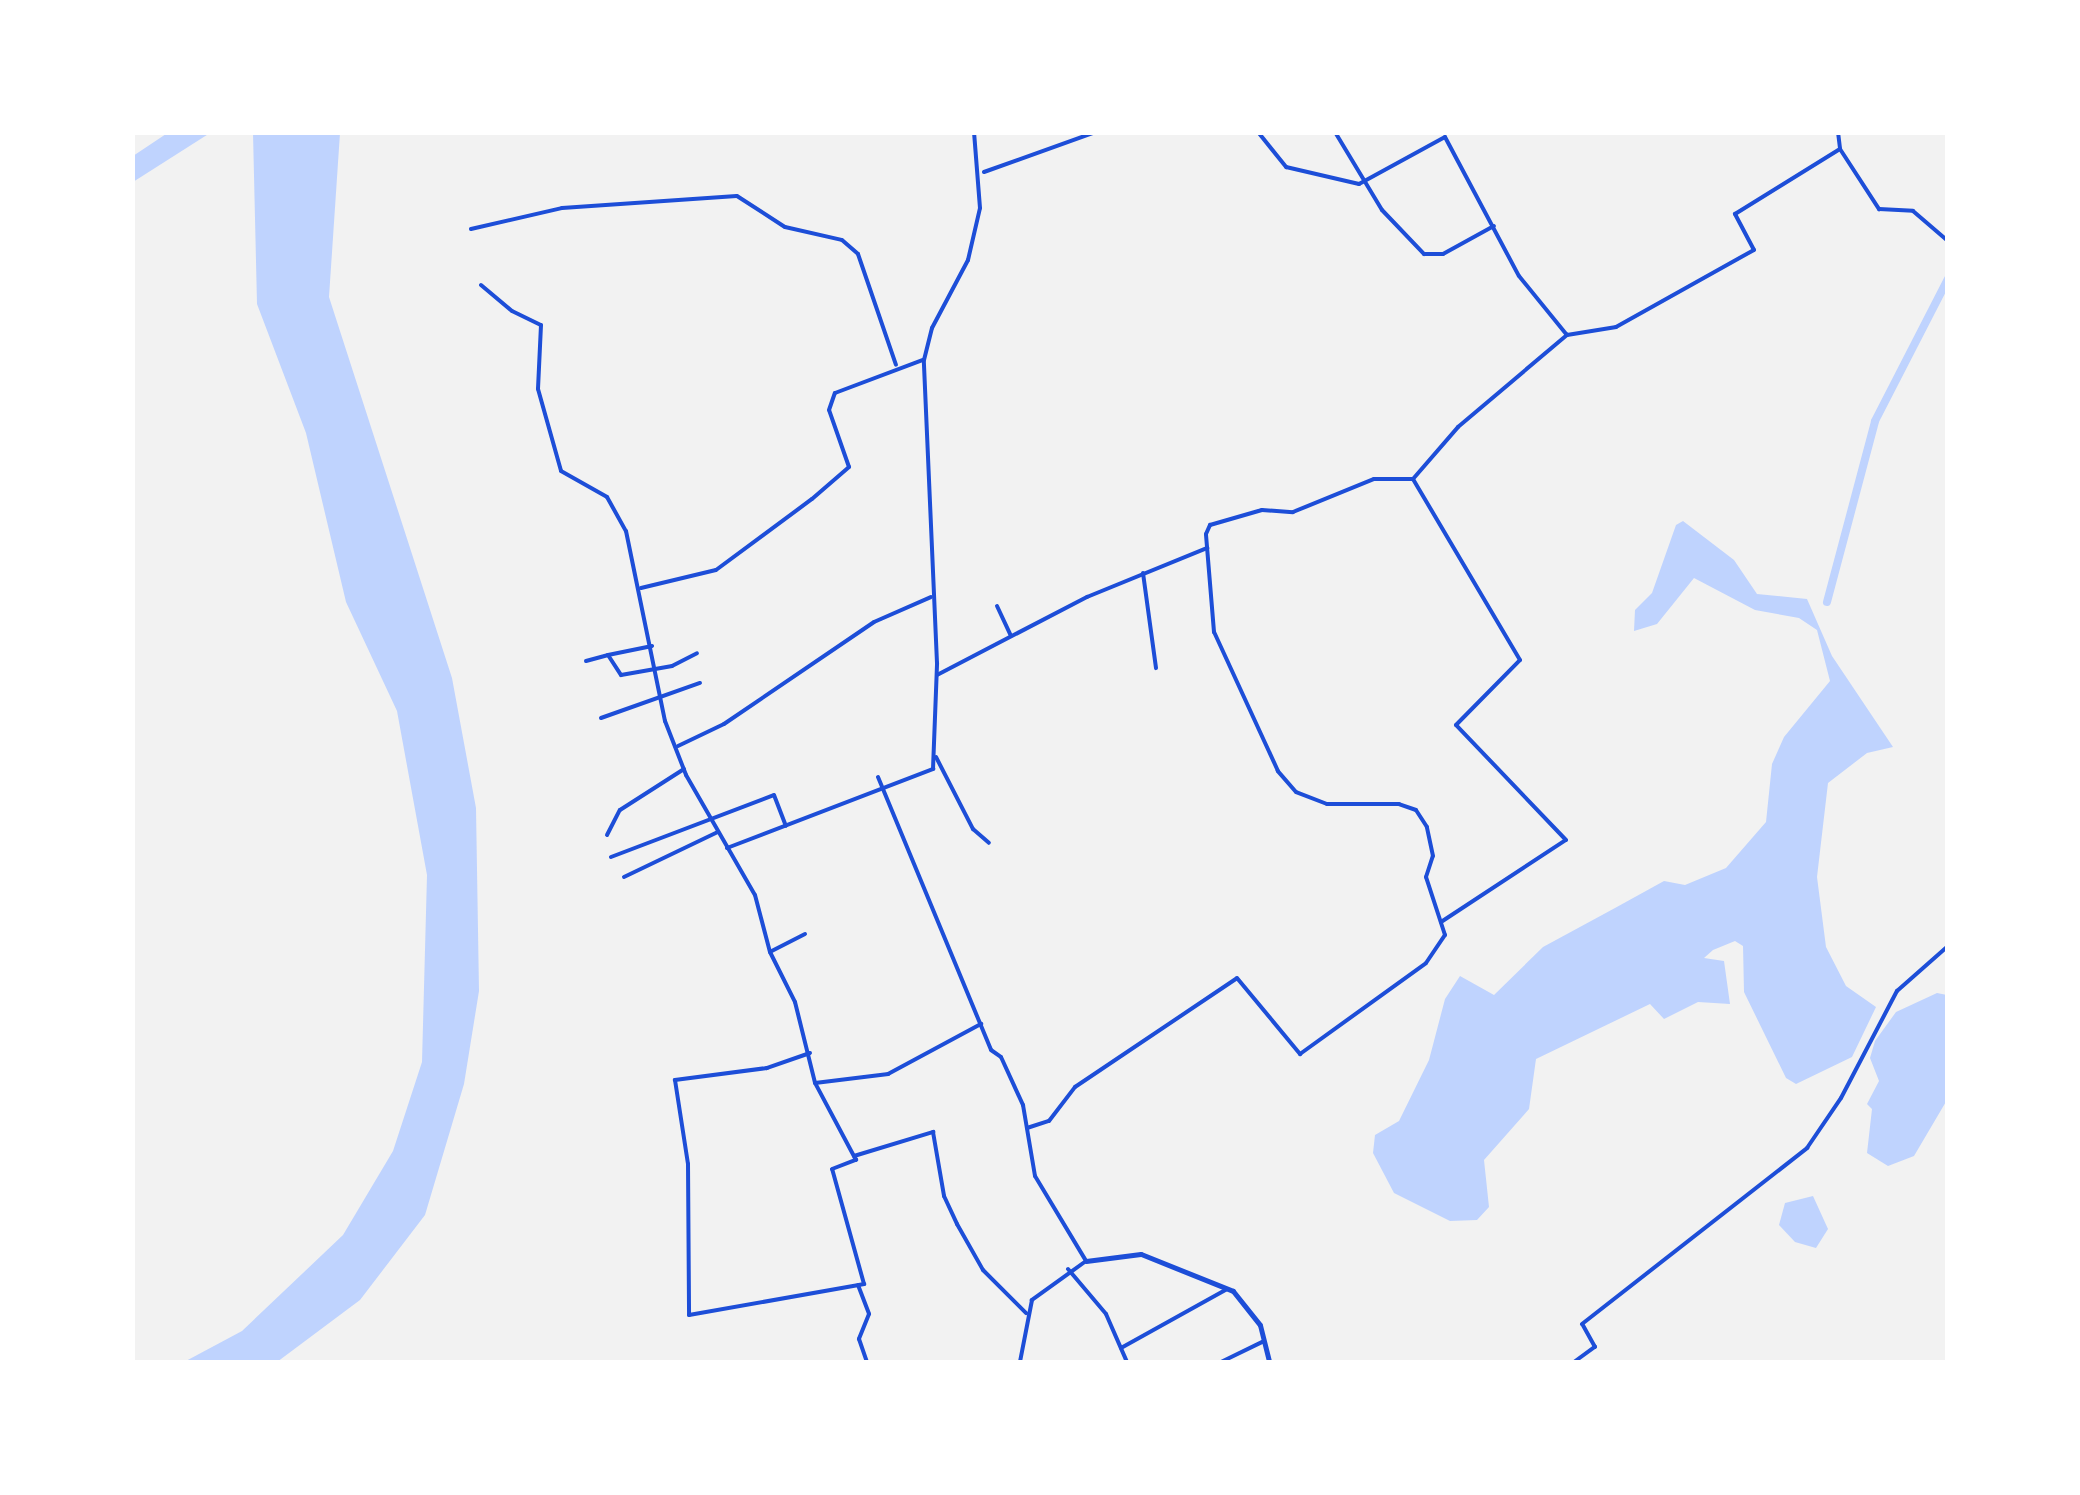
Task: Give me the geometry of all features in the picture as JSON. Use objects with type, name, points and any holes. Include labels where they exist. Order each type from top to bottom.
[{"type":"street","points":[[727,848],[933,769],[937,675],[924,360],[932,328],[968,260],[982,172],[974,132]]},
{"type":"street","points":[[982,172],[1096,132]]},
{"type":"street","points":[[1258,132],[1286,167],[1364,180],[1442,134],[1520,276],[1567,335]]},
{"type":"street","points":[[1335,132],[1364,180],[1424,254],[1443,254],[1494,226]]},
{"type":"street","points":[[1838,132],[1840,149],[1879,209],[1913,211],[1948,241]]},
{"type":"street","points":[[1028,1128],[1048,1121],[1075,1087],[1237,978],[1300,1054],[1426,963],[1444,936],[1426,877],[1433,856],[1428,827],[1416,810],[1399,804],[1327,804],[1296,792],[1278,771],[1214,632],[1210,525],[1262,510],[1293,512],[1374,479],[1413,479],[1458,427],[1567,335],[1616,327],[1754,250],[1734,214],[1840,149]]},
{"type":"street","points":[[471,229],[562,208],[737,196],[785,227],[842,240],[858,254],[896,365]]},
{"type":"street","points":[[481,285],[512,311],[540,324],[538,389],[561,471],[607,498],[626,531],[662,696],[684,769],[755,894],[770,952],[810,1053],[815,1083],[854,1156]]},
{"type":"street","points":[[641,588],[695,578],[732,561],[850,467],[830,402],[846,386],[896,365],[924,360]]},
{"type":"street","points":[[1413,479],[1520,660],[1456,726],[1566,840],[1440,922]]},
{"type":"street","points":[[937,675],[1143,573],[1208,548]]},
{"type":"street","points":[[1143,573],[1156,668]]},
{"type":"street","points":[[678,746],[724,724],[874,622],[934,596]]},
{"type":"street","points":[[997,606],[1011,636]]},
{"type":"street","points":[[586,661],[653,646]]},
{"type":"street","points":[[608,656],[621,675],[697,653]]},
{"type":"street","points":[[601,718],[700,683]]},
{"type":"street","points":[[936,757],[974,829],[989,843]]},
{"type":"street","points":[[607,835],[620,810],[684,769]]},
{"type":"street","points":[[878,777],[981,1024],[1017,1090],[1028,1128],[1034,1176],[1086,1261]]},
{"type":"street","points":[[611,858],[774,795],[786,826]]},
{"type":"street","points":[[624,877],[718,832]]},
{"type":"street","points":[[770,952],[804,934]]},
{"type":"street","points":[[1574,1362],[1595,1348],[1582,1324],[1807,1148],[1897,990],[1948,946]]},
{"type":"street","points":[[815,1083],[888,1074],[981,1024]]},
{"type":"street","points":[[810,1053],[767,1068],[675,1080],[688,1164],[689,1315],[858,1286],[867,1278],[832,1168],[854,1156],[933,1132],[944,1196],[957,1224],[983,1270],[1026,1313]]},
{"type":"street","points":[[1020,1362],[1026,1313],[1068,1269],[1086,1261],[1141,1254],[1227,1289],[1254,1316],[1269,1362]]},
{"type":"street","points":[[1068,1269],[1106,1314],[1127,1362]]},
{"type":"street","points":[[858,1286],[870,1314],[860,1339],[867,1362]]},
{"type":"street","points":[[1121,1348],[1227,1289]]},
{"type":"street","points":[[1221,1362],[1262,1342]]},
{"type":"water","points":[[169,132],[210,133],[133,182],[133,156]]},
{"type":"water","points":[[253,133],[340,133],[329,297],[452,678],[476,808],[479,991],[464,1084],[425,1215],[360,1300],[277,1362],[184,1362],[242,1331],[343,1235],[393,1151],[422,1062],[427,875],[397,711],[346,602],[306,433],[257,304]]},
{"type":"water","points":[[1683,521],[1734,560],[1757,594],[1807,599],[1832,656],[1893,747],[1867,753],[1828,783],[1817,877],[1826,947],[1846,986],[1876,1007],[1852,1057],[1796,1084],[1786,1078],[1744,992],[1743,946],[1735,941],[1713,950],[1704,958],[1724,961],[1730,1004],[1698,1002],[1664,1019],[1650,1004],[1536,1059],[1529,1109],[1484,1160],[1489,1207],[1477,1220],[1450,1221],[1394,1193],[1373,1153],[1375,1135],[1399,1121],[1429,1060],[1445,999],[1460,976],[1494,995],[1543,947],[1664,881],[1685,885],[1726,868],[1766,822],[1772,764],[1784,737],[1830,681],[1817,630],[1799,618],[1755,610],[1694,578],[1657,624],[1634,631],[1635,610],[1652,593],[1676,525]]},
{"type":"water","points":[[1937,993],[1947,995],[1947,1100],[1914,1156],[1888,1166],[1867,1153],[1872,1109],[1867,1104],[1879,1081],[1870,1058],[1875,1041],[1896,1012]]},
{"type":"water","points":[[1813,1196],[1828,1229],[1816,1248],[1795,1242],[1779,1225],[1785,1203]]},
{"type":"waterway","points":[[1827,602],[1875,421],[1948,279]]}]
